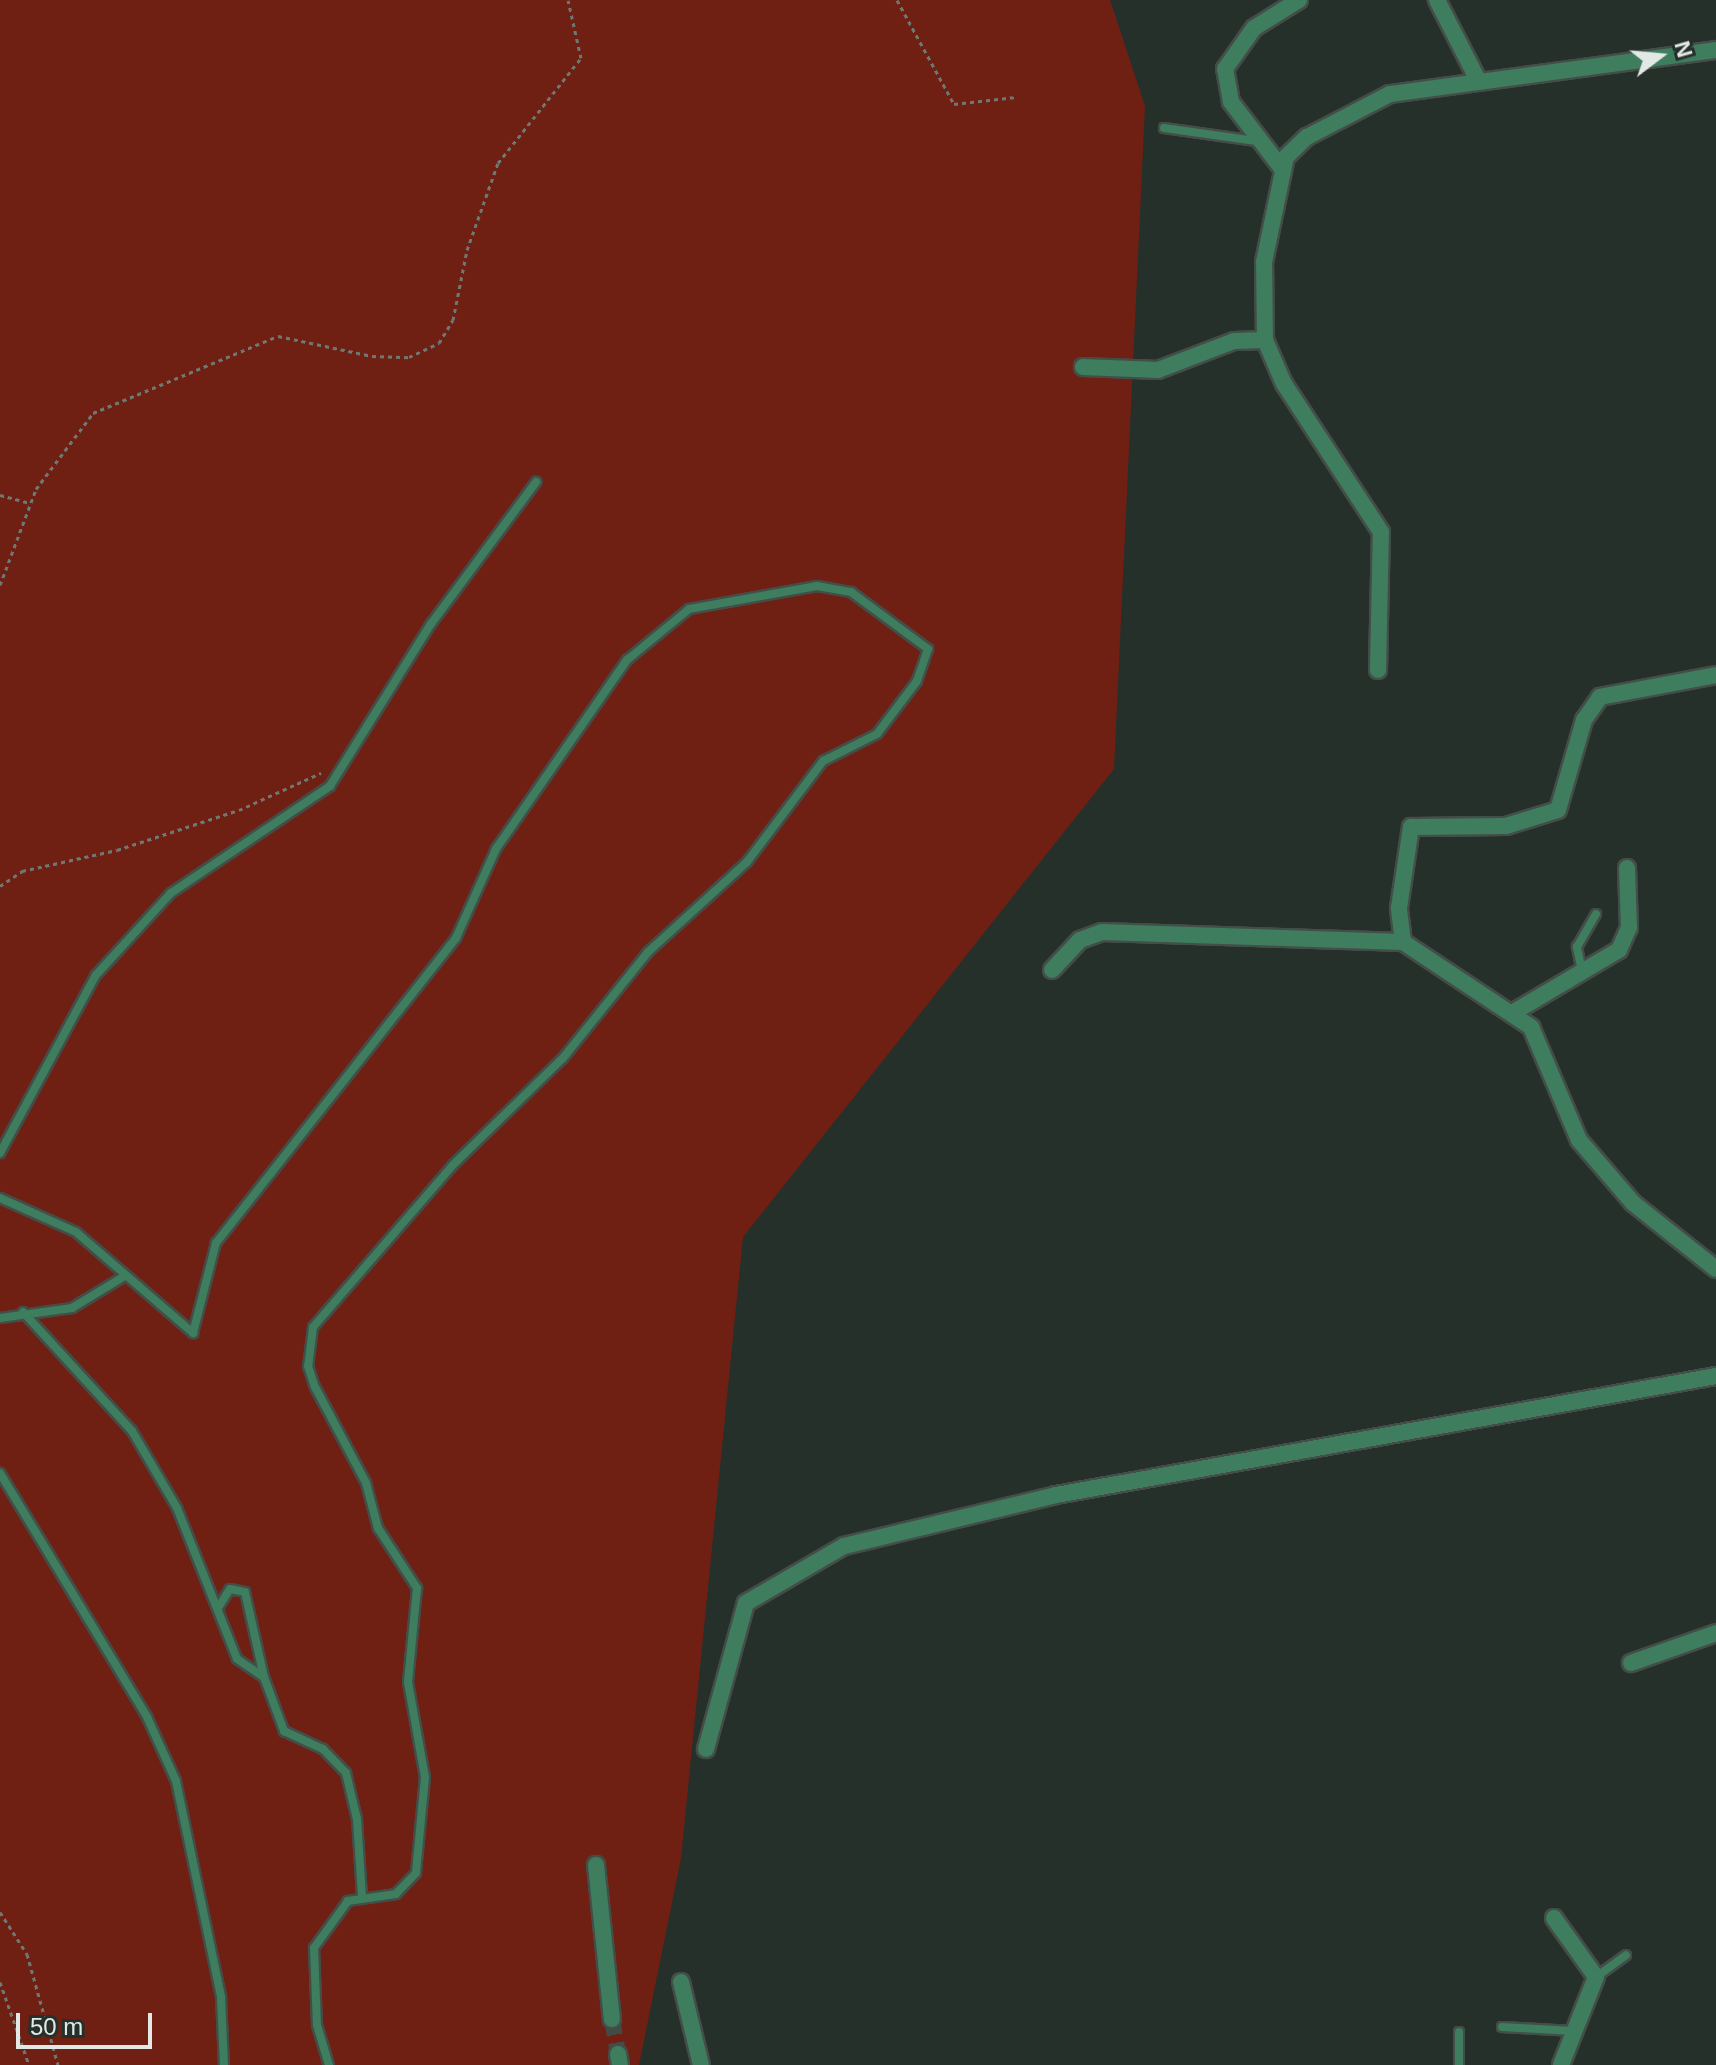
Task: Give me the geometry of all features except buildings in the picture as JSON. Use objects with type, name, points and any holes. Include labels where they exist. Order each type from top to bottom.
[{"type":"street","points":[[1283,170],[1256,141],[1231,102],[1225,69],[1254,28],[1299,0]]},
{"type":"street","points":[[1437,0],[1478,80]]},
{"type":"street","points":[[1378,670],[1381,532],[1284,384],[1265,340],[1264,262],[1283,170],[1295,146],[1363,105],[1478,80],[1576,75],[1716,50]]},
{"type":"street","points":[[1083,367],[1139,373],[1234,341],[1265,340]]},
{"type":"street","points":[[1403,942],[1399,908],[1411,827],[1506,826],[1558,810],[1584,720],[1600,697],[1716,675]]},
{"type":"street","points":[[1514,1012],[1619,950],[1629,928],[1627,868]]},
{"type":"street","points":[[1052,970],[1080,940],[1102,932],[1403,942],[1440,973],[1514,1012],[1531,1027],[1579,1140],[1633,1203],[1716,1269]]},
{"type":"street","points":[[706,1749],[746,1603],[844,1546],[1056,1495],[1716,1376]]},
{"type":"street","points":[[1631,1663],[1716,1633]]},
{"type":"street","points":[[596,1865],[612,2019]]},
{"type":"street","points":[[1554,1918],[1596,1977],[1579,2031],[1561,2065]]},
{"type":"street","points":[[681,1982],[701,2065]]},
{"type":"lane","points":[[1164,128],[1256,141]]},
{"type":"lane","points":[[0,1153],[96,975],[171,893],[330,786],[431,624],[536,482]]},
{"type":"lane","points":[[0,1198],[76,1232],[185,1332],[198,1328],[216,1243],[233,1216],[418,993],[456,938],[496,849],[603,686],[663,627],[689,609],[740,595],[829,587],[851,592],[921,638],[927,665],[877,734],[823,761],[747,862],[648,952],[563,1058],[463,1154],[313,1327],[308,1366],[315,1387],[366,1483],[378,1528],[417,1588],[420,1609],[407,1665],[425,1777],[416,1873],[396,1894],[362,1896],[328,1920],[314,1948],[312,1987],[329,2065]]},
{"type":"lane","points":[[1583,972],[1577,947],[1596,914]]},
{"type":"lane","points":[[0,1318],[23,1312],[72,1308],[123,1277]]},
{"type":"lane","points":[[23,1312],[132,1431],[177,1508],[237,1659],[264,1677]]},
{"type":"lane","points":[[0,1473],[147,1717],[176,1781],[219,1983],[224,2065]]},
{"type":"lane","points":[[218,1608],[230,1589],[245,1592],[264,1677],[284,1731],[323,1749],[346,1773],[362,1896]]},
{"type":"lane","points":[[1596,1977],[1626,1955]]},
{"type":"lane","points":[[1502,2027],[1579,2031]]},
{"type":"lane","points":[[1459,2032],[1459,2065]]},
{"type":"path","points":[[0,585],[30,503],[67,440],[93,413],[251,343],[278,336],[409,357],[439,343],[453,320],[467,250],[498,163],[581,58],[568,0]]},
{"type":"path","points":[[897,0],[954,104],[1016,97]]},
{"type":"path","points":[[0,495],[30,503]]},
{"type":"path","points":[[0,886],[22,871],[239,810],[326,770]]},
{"type":"path","points":[[0,1912],[36,1979],[58,2065]]},
{"type":"path","points":[[0,1982],[29,2065]]},
{"type":"shaded area","points":[[0,0],[1110,0],[1145,106],[1114,769],[743,1237],[681,1858],[639,2065],[0,2065]]},
{"type":"tunnel","points":[[612,2019],[618,2054]]}]
